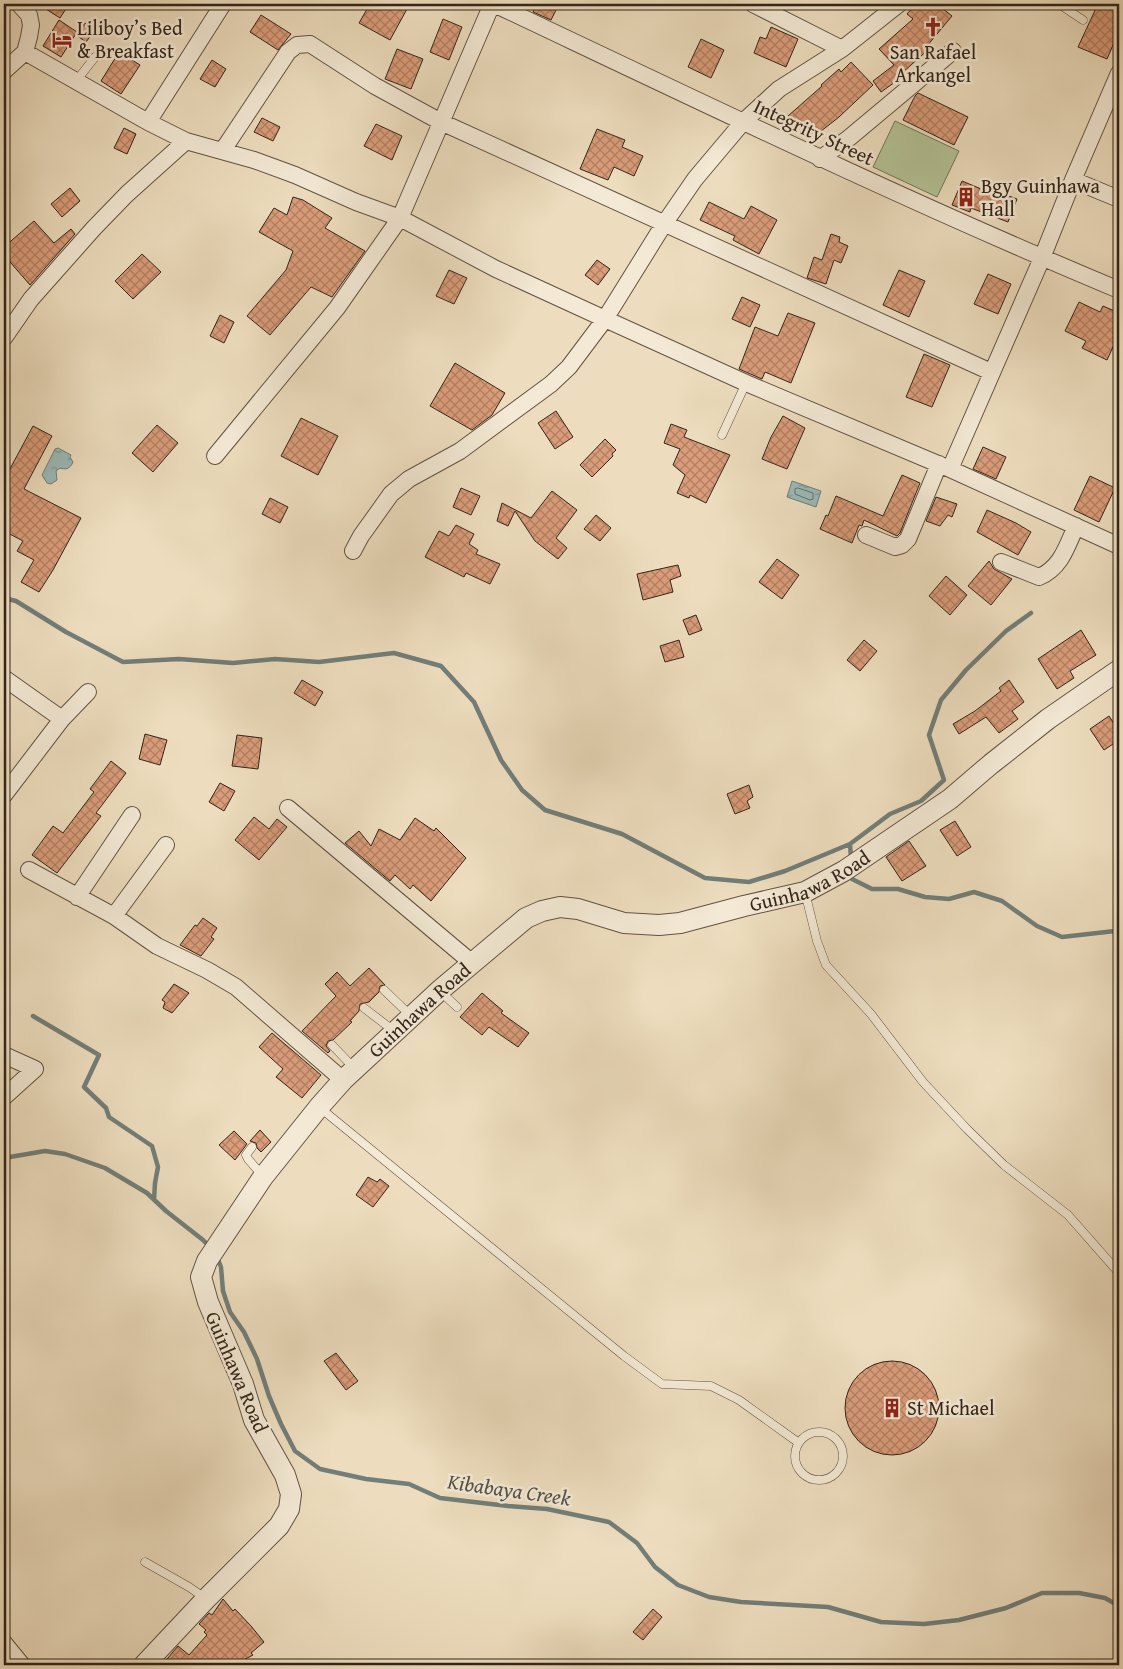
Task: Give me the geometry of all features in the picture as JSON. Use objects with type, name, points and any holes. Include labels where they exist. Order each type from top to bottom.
[{"type":"street","points":[[4,71],[25,52],[29,37],[31,25],[29,15],[19,4]]},
{"type":"street","points":[[148,122],[223,4]]},
{"type":"street","points":[[216,456],[337,308],[400,218],[493,4]]},
{"type":"street","name":"Integrity Street","points":[[493,4],[820,159],[1042,258],[1119,290]]},
{"type":"street","points":[[754,4],[842,49]]},
{"type":"street","points":[[353,551],[361,536],[392,494],[409,479],[460,451],[551,384],[568,367],[605,319],[664,224],[695,180],[743,122],[779,89],[842,49],[899,4]]},
{"type":"street","points":[[223,150],[288,52],[297,44],[310,44],[374,86],[441,122],[991,372]]},
{"type":"street","points":[[820,159],[849,138],[953,50]]},
{"type":"street","points":[[25,52],[186,142],[223,150],[295,174],[356,202],[400,218],[496,269],[605,319],[746,383],[944,467],[1119,546]]},
{"type":"street","points":[[866,535],[895,547],[902,545],[908,539],[991,372],[1118,79]]},
{"type":"street","points":[[4,338],[31,299],[94,228],[128,194],[186,142]]},
{"type":"street","points":[[1073,180],[1119,200]]},
{"type":"street","points":[[1001,562],[1039,577],[1048,574],[1061,559],[1076,526]]},
{"type":"street","name":"Guinhawa Road","points":[[144,1665],[206,1599],[279,1526],[289,1509],[291,1494],[285,1476],[254,1420],[243,1384],[208,1302],[201,1277],[207,1261],[263,1177],[319,1107],[349,1075],[471,962],[526,918],[542,911],[560,907],[578,909],[624,923],[659,925],[680,923],[805,892],[844,871],[950,799],[1048,719],[1119,670]]},
{"type":"street","points":[[4,678],[62,719]]},
{"type":"street","points":[[4,795],[62,719],[88,692]]},
{"type":"street","points":[[288,808],[471,962]]},
{"type":"street","points":[[77,897],[132,815]]},
{"type":"street","points":[[114,916],[166,845]]},
{"type":"street","points":[[29,870],[114,916],[158,946],[208,970],[236,987],[349,1075]]},
{"type":"street","points":[[4,1055],[35,1069],[4,1097]]},
{"type":"street","points":[[4,1643],[22,1665]]},
{"type":"lane","points":[[1059,4],[1084,20]]},
{"type":"lane","points":[[77,80],[94,57]]},
{"type":"lane","points":[[722,435],[746,383]]},
{"type":"lane","points":[[805,892],[817,942],[826,965],[871,1014],[923,1082],[967,1129],[1004,1165],[1068,1215],[1119,1273]]},
{"type":"lane","points":[[384,990],[411,1016]]},
{"type":"lane","points":[[439,991],[457,1007]]},
{"type":"lane","points":[[364,1008],[394,1032]]},
{"type":"lane","points":[[332,1045],[349,1075]]},
{"type":"lane","points":[[319,1107],[624,1356],[662,1384],[711,1386],[739,1400],[799,1443]]},
{"type":"lane","points":[[252,1147],[246,1155],[263,1177]]},
{"type":"lane","points":[[815,1432],[824,1432],[831,1435],[842,1448],[843,1456],[838,1470],[826,1479],[818,1480],[804,1475],[796,1462],[795,1455],[799,1443],[808,1434],[815,1432]]},
{"type":"lane","points":[[145,1562],[206,1599]]},
{"type":"green space","points":[[895,121],[959,151],[937,197],[873,167]]},
{"type":"water","points":[[58,448],[71,455],[70,457],[73,462],[68,468],[60,468],[56,471],[57,480],[51,484],[47,483],[42,475],[55,449]]},
{"type":"water","points":[[792,481],[821,491],[816,507],[787,497]]},
{"type":"building","points":[[38,4],[69,4],[60,18]]},
{"type":"building","points":[[370,4],[398,4],[407,9],[390,40],[359,23]]},
{"type":"building","points":[[537,4],[559,4],[551,20],[533,12]]},
{"type":"building","points":[[916,4],[937,4],[952,16],[927,46],[929,49],[893,81],[895,82],[881,92],[873,81],[894,65],[879,49],[913,19],[907,14]]},
{"type":"building","points":[[1098,4],[1119,4],[1119,31],[1107,59],[1078,47]]},
{"type":"building","points":[[261,15],[291,34],[278,50],[250,32]]},
{"type":"building","points":[[443,19],[462,27],[449,60],[430,52]]},
{"type":"building","points":[[59,20],[77,32],[61,57],[43,46]]},
{"type":"building","points":[[85,23],[95,30],[86,42],[76,35]]},
{"type":"building","points":[[771,27],[798,39],[786,67],[754,53],[760,37],[766,39]]},
{"type":"building","points":[[701,39],[724,50],[711,78],[688,67]]},
{"type":"building","points":[[397,49],[423,59],[411,89],[385,79]]},
{"type":"building","points":[[119,52],[140,65],[121,94],[101,81]]},
{"type":"building","points":[[212,60],[226,69],[215,87],[200,79]]},
{"type":"building","points":[[851,62],[873,85],[839,117],[811,139],[788,116],[839,69],[841,72]]},
{"type":"building","points":[[918,93],[968,117],[954,145],[903,120]]},
{"type":"building","points":[[262,118],[280,127],[273,141],[254,132]]},
{"type":"building","points":[[376,124],[402,136],[392,160],[364,146]]},
{"type":"building","points":[[124,128],[136,134],[127,154],[114,148]]},
{"type":"building","points":[[597,129],[625,140],[622,147],[643,156],[634,176],[614,167],[608,180],[580,169]]},
{"type":"building","points":[[962,181],[986,191],[987,188],[1017,199],[1008,222],[971,208],[970,212],[952,205]]},
{"type":"building","points":[[70,188],[80,201],[62,217],[51,204]]},
{"type":"building","points":[[293,197],[303,200],[332,218],[325,228],[365,251],[332,297],[311,287],[270,335],[247,316],[286,270],[293,251],[259,232],[274,208],[287,215]]},
{"type":"building","points":[[709,202],[744,219],[751,206],[777,220],[759,254],[733,240],[735,236],[700,220]]},
{"type":"building","points":[[34,221],[54,243],[71,229],[75,234],[30,285],[4,255],[4,247]]},
{"type":"building","points":[[831,234],[840,237],[839,242],[848,246],[841,263],[834,260],[826,284],[807,278],[814,257],[822,260]]},
{"type":"building","points":[[142,254],[161,272],[133,299],[115,281]]},
{"type":"building","points":[[597,260],[610,269],[598,285],[585,275]]},
{"type":"building","points":[[449,270],[467,278],[454,304],[436,296]]},
{"type":"building","points":[[899,270],[925,281],[909,317],[883,305]]},
{"type":"building","points":[[988,274],[1011,284],[998,314],[974,304]]},
{"type":"building","points":[[742,297],[760,305],[750,327],[732,319]]},
{"type":"building","points":[[1079,302],[1100,312],[1103,306],[1119,313],[1119,334],[1107,360],[1082,348],[1086,341],[1065,331]]},
{"type":"building","points":[[788,313],[815,323],[791,383],[765,372],[762,379],[739,369],[755,327],[778,336]]},
{"type":"building","points":[[220,315],[234,322],[224,343],[210,336]]},
{"type":"building","points":[[924,354],[950,365],[932,407],[906,397]]},
{"type":"building","points":[[455,363],[505,393],[492,415],[472,430],[430,406]]},
{"type":"building","points":[[556,411],[573,437],[555,449],[538,423]]},
{"type":"building","points":[[783,416],[805,428],[787,469],[762,459],[771,437]]},
{"type":"building","points":[[301,418],[338,436],[318,475],[281,456]]},
{"type":"building","points":[[671,424],[687,430],[684,437],[730,455],[706,503],[690,495],[689,498],[677,493],[685,475],[673,465],[680,449],[664,443]]},
{"type":"building","points":[[157,425],[178,443],[153,472],[132,453]]},
{"type":"building","points":[[33,426],[52,436],[24,489],[81,518],[39,592],[21,582],[34,560],[17,551],[23,541],[4,531],[4,480]]},
{"type":"building","points":[[605,439],[616,450],[612,454],[613,456],[592,477],[580,465]]},
{"type":"building","points":[[983,447],[1006,457],[996,479],[973,469]]},
{"type":"building","points":[[902,475],[920,483],[900,533],[897,536],[864,520],[862,526],[859,525],[852,543],[820,529],[826,515],[828,516],[836,496],[883,516]]},
{"type":"building","points":[[1090,476],[1115,488],[1099,522],[1074,510]]},
{"type":"building","points":[[461,488],[480,496],[471,515],[453,507]]},
{"type":"building","points":[[552,491],[577,510],[556,538],[567,548],[558,559],[535,541],[515,511],[508,526],[497,521],[502,503],[531,518]]},
{"type":"building","points":[[936,497],[957,504],[952,517],[948,515],[940,526],[926,521]]},
{"type":"building","points":[[270,498],[288,507],[280,523],[262,514]]},
{"type":"building","points":[[987,510],[1031,532],[1018,555],[977,532]]},
{"type":"building","points":[[596,515],[611,528],[600,541],[584,529]]},
{"type":"building","points":[[456,525],[474,534],[469,544],[478,550],[476,554],[500,564],[490,584],[466,573],[464,577],[425,557],[439,531],[449,536]]},
{"type":"building","points":[[777,559],[799,575],[782,599],[759,582]]},
{"type":"building","points":[[989,561],[994,569],[1012,579],[991,605],[968,586]]},
{"type":"building","points":[[678,565],[681,576],[670,580],[673,592],[643,600],[637,574]]},
{"type":"building","points":[[946,576],[967,595],[950,615],[929,596]]},
{"type":"building","points":[[696,615],[702,630],[689,635],[683,620]]},
{"type":"building","points":[[1081,630],[1096,655],[1070,671],[1074,678],[1057,689],[1038,659]]},
{"type":"building","points":[[679,640],[684,657],[665,662],[660,646]]},
{"type":"building","points":[[864,640],[877,651],[860,671],[847,660]]},
{"type":"building","points":[[302,680],[323,692],[315,706],[294,693]]},
{"type":"building","points":[[1009,680],[1024,702],[1012,711],[1018,719],[999,733],[986,717],[959,734],[953,724],[975,711],[1001,691],[999,688]]},
{"type":"building","points":[[1109,716],[1119,731],[1119,740],[1104,750],[1090,729]]},
{"type":"building","points":[[145,734],[167,740],[160,765],[139,759]]},
{"type":"building","points":[[237,735],[262,738],[258,769],[232,766]]},
{"type":"building","points":[[111,761],[126,773],[96,813],[101,816],[57,873],[32,855],[53,826],[63,833],[94,792],[90,789]]},
{"type":"building","points":[[220,783],[235,791],[224,811],[209,802]]},
{"type":"building","points":[[749,785],[753,797],[747,801],[750,808],[735,814],[727,794]]},
{"type":"building","points":[[254,817],[269,829],[277,819],[287,827],[259,860],[235,840]]},
{"type":"building","points":[[415,818],[434,831],[436,828],[466,858],[431,901],[413,885],[410,889],[395,875],[390,881],[345,843],[359,831],[371,846],[379,829],[400,840]]},
{"type":"building","points":[[955,821],[971,847],[957,856],[940,830]]},
{"type":"building","points":[[909,841],[926,866],[902,881],[886,857]]},
{"type":"building","points":[[203,918],[217,928],[211,937],[214,939],[201,956],[180,945],[195,925],[197,926]]},
{"type":"building","points":[[369,968],[385,985],[380,986],[379,992],[369,1002],[360,1004],[359,1011],[350,1021],[352,1022],[333,1040],[328,1041],[326,1046],[330,1051],[328,1053],[302,1031],[336,996],[325,984],[337,972],[350,986]]},
{"type":"building","points":[[174,984],[189,993],[172,1013],[163,1008],[165,1002],[162,1000]]},
{"type":"building","points":[[482,993],[503,1011],[501,1013],[529,1033],[518,1047],[489,1027],[482,1035],[460,1017]]},
{"type":"building","points":[[272,1033],[321,1075],[302,1098],[276,1077],[283,1069],[259,1047]]},
{"type":"building","points":[[260,1130],[271,1142],[261,1152],[257,1148],[256,1143],[250,1141]]},
{"type":"building","points":[[234,1131],[247,1144],[235,1160],[219,1145]]},
{"type":"building","points":[[368,1177],[377,1182],[380,1179],[389,1186],[373,1207],[356,1195]]},
{"type":"building","points":[[336,1353],[358,1381],[346,1390],[324,1361]]},
{"type":"building","name":"St Michael","points":[[892,1361],[910,1365],[925,1375],[935,1390],[939,1408],[935,1426],[925,1441],[910,1451],[892,1455],[874,1451],[859,1441],[849,1426],[845,1408],[849,1390],[859,1375],[874,1365]]},
{"type":"building","points":[[223,1599],[233,1611],[235,1609],[264,1642],[251,1653],[253,1655],[234,1665],[162,1665],[178,1646],[189,1655],[207,1635],[204,1632],[206,1630],[199,1624],[209,1613],[212,1615]]},
{"type":"building","points":[[653,1609],[662,1617],[643,1640],[633,1632]]},
{"type":"waterway","points":[[4,598],[16,601],[66,632],[123,662],[179,659],[233,663],[275,659],[319,662],[394,653],[441,666],[474,702],[501,760],[522,790],[545,810],[622,834],[705,878],[749,882],[785,871],[850,844]]},
{"type":"waterway","name":"Kibabaya Creek","points":[[851,858],[850,844],[890,814],[921,801],[944,780],[929,735],[941,700],[966,670],[1006,631],[1031,613]]},
{"type":"waterway","name":"Kibabaya Creek","points":[[852,873],[852,879],[872,889],[898,889],[925,897],[949,899],[974,892],[1002,901],[1037,926],[1062,937],[1115,931],[1119,935]]},
{"type":"waterway","points":[[33,1016],[99,1055],[84,1087],[106,1108],[109,1117],[152,1146],[158,1167],[154,1200]]},
{"type":"waterway","name":"Kibabaya Creek","points":[[4,1158],[45,1151],[65,1154],[105,1168],[147,1193],[210,1247]]},
{"type":"waterway","name":"Kibabaya Creek","points":[[217,1257],[221,1267],[223,1291],[230,1312],[244,1332],[257,1359],[269,1396],[281,1424],[295,1451],[320,1469],[366,1479],[409,1484],[440,1498],[547,1509],[609,1522],[637,1543],[655,1567],[678,1585],[709,1597],[741,1602],[828,1607],[881,1622],[924,1624],[959,1620],[1006,1608],[1042,1593],[1079,1593],[1105,1598],[1119,1606]]},
{"type":"place","name":"San Rafael Arkangel","points":[[933,27]]},
{"type":"place","name":"Liliboy’s Bed & Breakfast","points":[[62,40]]},
{"type":"place","name":"Bgy Guinhawa Hall","points":[[966,197]]},
{"type":"place","name":"St Michael","points":[[892,1408]]}]
